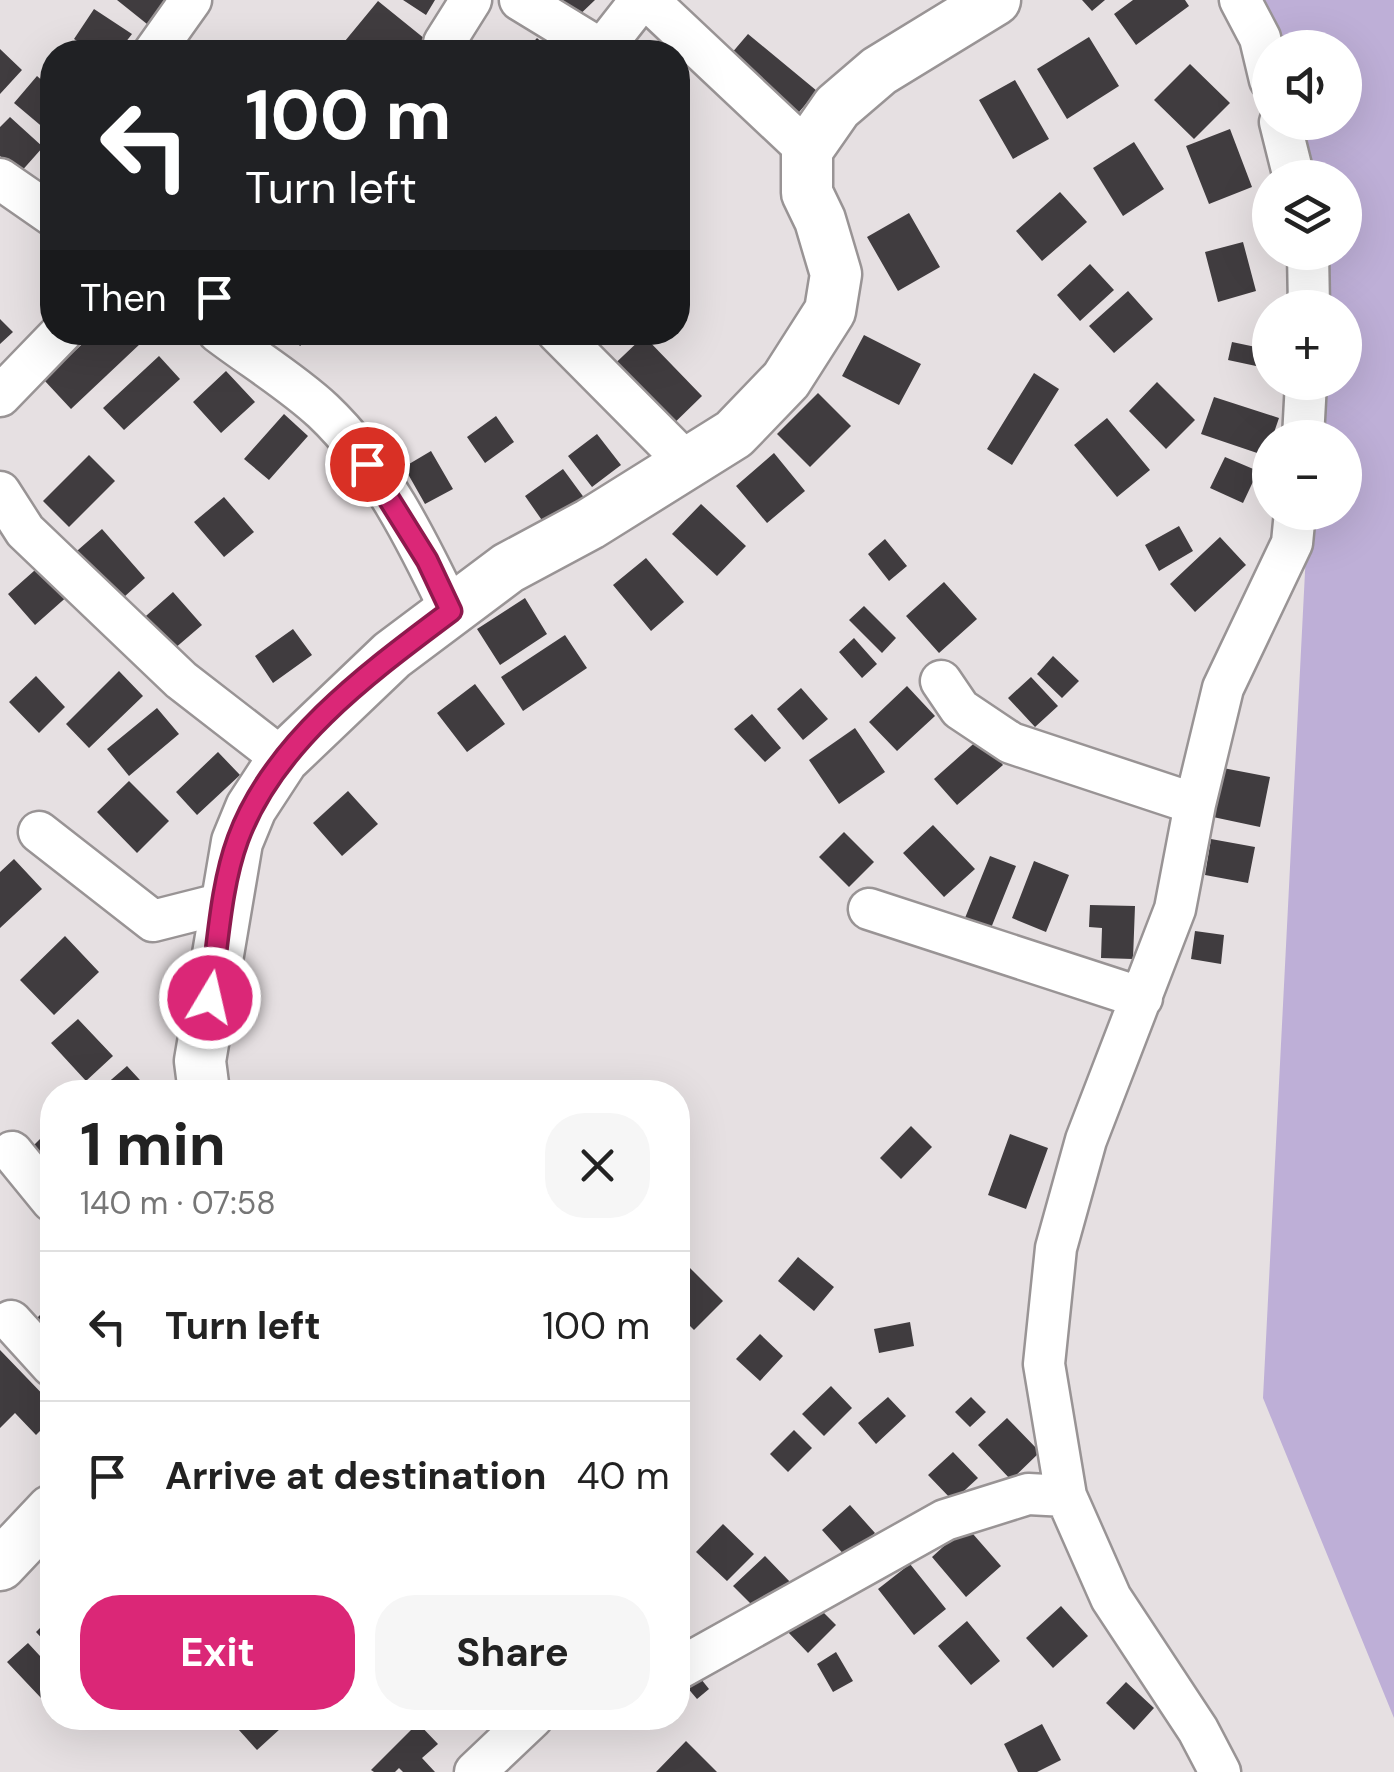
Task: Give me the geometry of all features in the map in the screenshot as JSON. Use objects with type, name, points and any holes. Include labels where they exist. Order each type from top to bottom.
[{"type":"main road","points":[[202,1080],[200,1061],[229,872],[251,808],[283,760],[392,655],[508,568],[590,524],[734,434],[786,380],[830,311],[836,274],[820,220],[807,193],[807,150],[837,108],[879,71],[996,0]]},
{"type":"main road","points":[[0,1565],[40,1523]]},
{"type":"street","points":[[162,40],[190,0]]},
{"type":"street","points":[[446,40],[471,0]]},
{"type":"street","points":[[520,0],[584,40]]},
{"type":"street","points":[[1240,0],[1256,30]]},
{"type":"street","points":[[610,40],[640,2],[652,4],[807,150]]},
{"type":"street","points":[[0,396],[49,345]]},
{"type":"street","points":[[235,345],[323,411],[345,437],[399,513],[451,611]]},
{"type":"street","points":[[570,345],[688,464]]},
{"type":"street","points":[[0,492],[26,531],[181,680],[283,760]]},
{"type":"street","points":[[1220,1772],[1198,1730],[1112,1598],[1066,1496],[1044,1364],[1056,1248],[1086,1140],[1175,909],[1223,688],[1292,544],[1293,530]]},
{"type":"street","points":[[941,681],[960,709],[1011,743],[1195,804]]},
{"type":"street","points":[[39,832],[153,921],[224,903]]},
{"type":"street","points":[[869,909],[1142,998]]},
{"type":"street","points":[[12,1152],[40,1186]]},
{"type":"street","points":[[12,1321],[40,1352]]},
{"type":"street","points":[[690,1662],[945,1520],[1028,1494],[1066,1496]]},
{"type":"street","points":[[475,1772],[519,1730]]},
{"type":"shaded area","points":[[1257,0],[1394,0],[1394,1718],[1263,1398],[1307,530],[1362,530],[1362,420],[1313,420],[1314,400],[1362,400],[1362,290],[1319,290],[1320,270],[1362,270],[1362,160],[1300,160],[1295,140],[1362,140],[1362,30],[1265,30]]},
{"type":"building","points":[[117,0],[166,0],[147,24]]},
{"type":"building","points":[[403,0],[435,0],[426,15]]},
{"type":"building","points":[[551,0],[595,0],[573,21]]},
{"type":"building","points":[[1082,0],[1105,0],[1092,11]]},
{"type":"building","points":[[1133,0],[1185,0],[1189,6],[1136,45],[1114,14]]},
{"type":"building","points":[[378,1],[425,39],[424,40],[346,40]]},
{"type":"building","points":[[94,9],[132,34],[127,40],[74,39]]},
{"type":"building","points":[[748,34],[817,91],[794,118],[725,61]]},
{"type":"building","points":[[1089,37],[1119,86],[1067,119],[1037,69]]},
{"type":"building","points":[[0,49],[22,70],[0,94]]},
{"type":"building","points":[[1190,64],[1230,103],[1194,139],[1154,100]]},
{"type":"building","points":[[37,76],[40,79],[40,125],[14,103]]},
{"type":"building","points":[[1015,80],[1049,139],[1013,159],[979,100]]},
{"type":"building","points":[[10,117],[40,144],[40,150],[19,174],[0,156],[0,127]]},
{"type":"building","points":[[1230,129],[1252,187],[1209,204],[1186,146]]},
{"type":"building","points":[[1134,142],[1164,189],[1123,216],[1093,168]]},
{"type":"building","points":[[1060,192],[1087,222],[1042,261],[1016,231]]},
{"type":"building","points":[[909,213],[940,267],[898,291],[867,237]]},
{"type":"building","points":[[1243,242],[1256,290],[1218,302],[1205,252]]},
{"type":"building","points":[[1090,264],[1114,290],[1080,321],[1057,295]]},
{"type":"building","points":[[1128,291],[1153,319],[1114,353],[1089,326]]},
{"type":"building","points":[[0,319],[13,332],[0,344]]},
{"type":"building","points":[[864,335],[921,364],[899,405],[842,376]]},
{"type":"building","points":[[1232,342],[1252,346],[1252,365],[1228,360]]},
{"type":"building","points":[[81,345],[139,345],[71,409],[44,380]]},
{"type":"building","points":[[635,345],[653,345],[702,396],[662,435],[603,375]]},
{"type":"building","points":[[159,356],[180,379],[124,430],[103,408]]},
{"type":"building","points":[[226,371],[255,402],[221,433],[193,402]]},
{"type":"building","points":[[1034,373],[1059,389],[1012,465],[987,449]]},
{"type":"building","points":[[1157,382],[1195,420],[1166,449],[1129,411]]},
{"type":"building","points":[[818,393],[851,426],[810,467],[777,434]]},
{"type":"building","points":[[1214,397],[1279,418],[1252,420],[1252,451],[1201,434]]},
{"type":"building","points":[[284,414],[308,436],[269,480],[244,459]]},
{"type":"building","points":[[496,416],[514,442],[485,463],[467,437]]},
{"type":"building","points":[[1107,418],[1150,470],[1117,497],[1074,445]]},
{"type":"building","points":[[597,434],[621,465],[592,487],[568,456]]},
{"type":"building","points":[[431,451],[453,489],[425,504],[404,467]]},
{"type":"building","points":[[774,453],[805,491],[767,523],[736,486]]},
{"type":"building","points":[[89,455],[115,481],[69,527],[43,501]]},
{"type":"building","points":[[1225,457],[1252,468],[1252,484],[1243,503],[1210,488]]},
{"type":"building","points":[[563,469],[585,499],[546,526],[525,496]]},
{"type":"building","points":[[224,497],[254,532],[224,557],[194,522]]},
{"type":"building","points":[[701,504],[746,546],[717,576],[672,534]]},
{"type":"building","points":[[1179,526],[1193,551],[1159,571],[1145,545]]},
{"type":"building","points":[[102,529],[145,578],[113,607],[70,557]]},
{"type":"building","points":[[1220,537],[1246,565],[1195,612],[1170,584]]},
{"type":"building","points":[[885,539],[907,566],[889,581],[868,554]]},
{"type":"building","points":[[646,558],[684,602],[651,631],[613,585]]},
{"type":"building","points":[[43,563],[70,594],[35,625],[8,594]]},
{"type":"building","points":[[944,582],[977,619],[939,653],[906,616]]},
{"type":"building","points":[[173,592],[202,625],[167,655],[138,623]]},
{"type":"building","points":[[525,598],[547,634],[500,665],[477,629]]},
{"type":"building","points":[[864,606],[896,638],[882,653],[849,620]]},
{"type":"building","points":[[293,629],[312,655],[273,683],[255,656]]},
{"type":"building","points":[[565,635],[587,668],[523,711],[501,677]]},
{"type":"building","points":[[854,638],[877,664],[862,678],[839,652]]},
{"type":"building","points":[[1053,656],[1079,681],[1062,698],[1037,674]]},
{"type":"building","points":[[119,671],[143,696],[89,748],[66,724]]},
{"type":"building","points":[[36,676],[65,707],[39,733],[9,702]]},
{"type":"building","points":[[1031,677],[1058,706],[1035,727],[1008,698]]},
{"type":"building","points":[[475,684],[505,724],[467,752],[437,713]]},
{"type":"building","points":[[907,686],[935,716],[897,751],[869,722]]},
{"type":"building","points":[[801,688],[828,719],[803,740],[777,709]]},
{"type":"building","points":[[157,708],[179,734],[129,776],[107,749]]},
{"type":"building","points":[[752,714],[781,748],[765,762],[734,729]]},
{"type":"building","points":[[855,728],[885,772],[839,804],[809,760]]},
{"type":"building","points":[[980,738],[1003,765],[957,805],[934,779]]},
{"type":"building","points":[[218,752],[240,775],[197,815],[176,792]]},
{"type":"building","points":[[1223,768],[1270,777],[1260,827],[1213,817]]},
{"type":"building","points":[[129,781],[169,821],[137,853],[97,812]]},
{"type":"building","points":[[348,791],[378,824],[342,856],[313,823]]},
{"type":"building","points":[[933,825],[975,869],[944,897],[903,853]]},
{"type":"building","points":[[844,832],[874,862],[849,887],[819,857]]},
{"type":"building","points":[[1211,839],[1255,847],[1248,883],[1205,875]]},
{"type":"building","points":[[990,856],[1016,866],[991,928],[965,918]]},
{"type":"building","points":[[14,859],[42,889],[0,928],[0,872]]},
{"type":"building","points":[[1034,861],[1069,875],[1046,932],[1012,918]]},
{"type":"building","points":[[1090,905],[1135,906],[1133,959],[1101,958],[1102,928],[1089,927]]},
{"type":"building","points":[[1195,931],[1224,935],[1221,964],[1191,959]]},
{"type":"building","points":[[65,936],[99,972],[54,1015],[20,980]]},
{"type":"building","points":[[78,1019],[113,1056],[85,1080],[51,1043]]},
{"type":"building","points":[[127,1066],[140,1080],[111,1080]]},
{"type":"building","points":[[911,1126],[932,1147],[901,1179],[880,1158]]},
{"type":"building","points":[[1010,1134],[1048,1148],[1026,1209],[988,1195]]},
{"type":"building","points":[[40,1139],[40,1155],[32,1147]]},
{"type":"building","points":[[798,1257],[834,1287],[814,1311],[778,1281]]},
{"type":"building","points":[[690,1268],[723,1301],[694,1330],[690,1326]]},
{"type":"building","points":[[40,1315],[40,1343],[26,1329]]},
{"type":"building","points":[[910,1322],[914,1346],[879,1353],[874,1329]]},
{"type":"building","points":[[760,1334],[783,1356],[760,1381],[736,1359]]},
{"type":"building","points":[[0,1350],[40,1392],[40,1431],[36,1435],[15,1413],[0,1428]]},
{"type":"building","points":[[831,1386],[852,1408],[824,1436],[802,1414]]},
{"type":"building","points":[[888,1397],[906,1416],[876,1444],[858,1423]]},
{"type":"building","points":[[971,1397],[986,1412],[970,1427],[955,1412]]},
{"type":"building","points":[[1007,1418],[1040,1452],[1011,1480],[978,1445]]},
{"type":"building","points":[[794,1430],[812,1448],[788,1472],[770,1454]]},
{"type":"building","points":[[953,1452],[978,1478],[953,1501],[928,1475]]},
{"type":"building","points":[[850,1505],[875,1533],[847,1558],[822,1530]]},
{"type":"building","points":[[723,1524],[754,1554],[727,1581],[696,1552]]},
{"type":"building","points":[[966,1526],[1001,1566],[966,1597],[932,1557]]},
{"type":"building","points":[[765,1556],[792,1584],[761,1614],[733,1586]]},
{"type":"building","points":[[910,1564],[946,1609],[914,1635],[878,1589]]},
{"type":"building","points":[[815,1604],[836,1625],[808,1653],[787,1631]]},
{"type":"building","points":[[1061,1606],[1088,1636],[1053,1668],[1026,1638]]},
{"type":"building","points":[[967,1621],[1000,1661],[971,1685],[938,1646]]},
{"type":"building","points":[[28,1643],[40,1656],[40,1697],[7,1662]]},
{"type":"building","points":[[836,1652],[853,1681],[833,1692],[817,1664]]},
{"type":"building","points":[[693,1669],[709,1689],[697,1699],[690,1691]]},
{"type":"building","points":[[1126,1682],[1154,1708],[1134,1730],[1106,1703]]},
{"type":"building","points":[[1042,1724],[1061,1760],[1037,1772],[1018,1772],[1004,1744]]},
{"type":"building","points":[[239,1730],[279,1730],[257,1750]]},
{"type":"building","points":[[411,1730],[425,1730],[438,1744],[422,1758],[435,1772],[371,1770]]},
{"type":"building","points":[[686,1741],[717,1772],[656,1772]]},
{"type":"route","points":[[210,998],[229,872],[251,808],[283,760],[328,714],[392,655],[451,611],[427,560],[367,464]]}]
